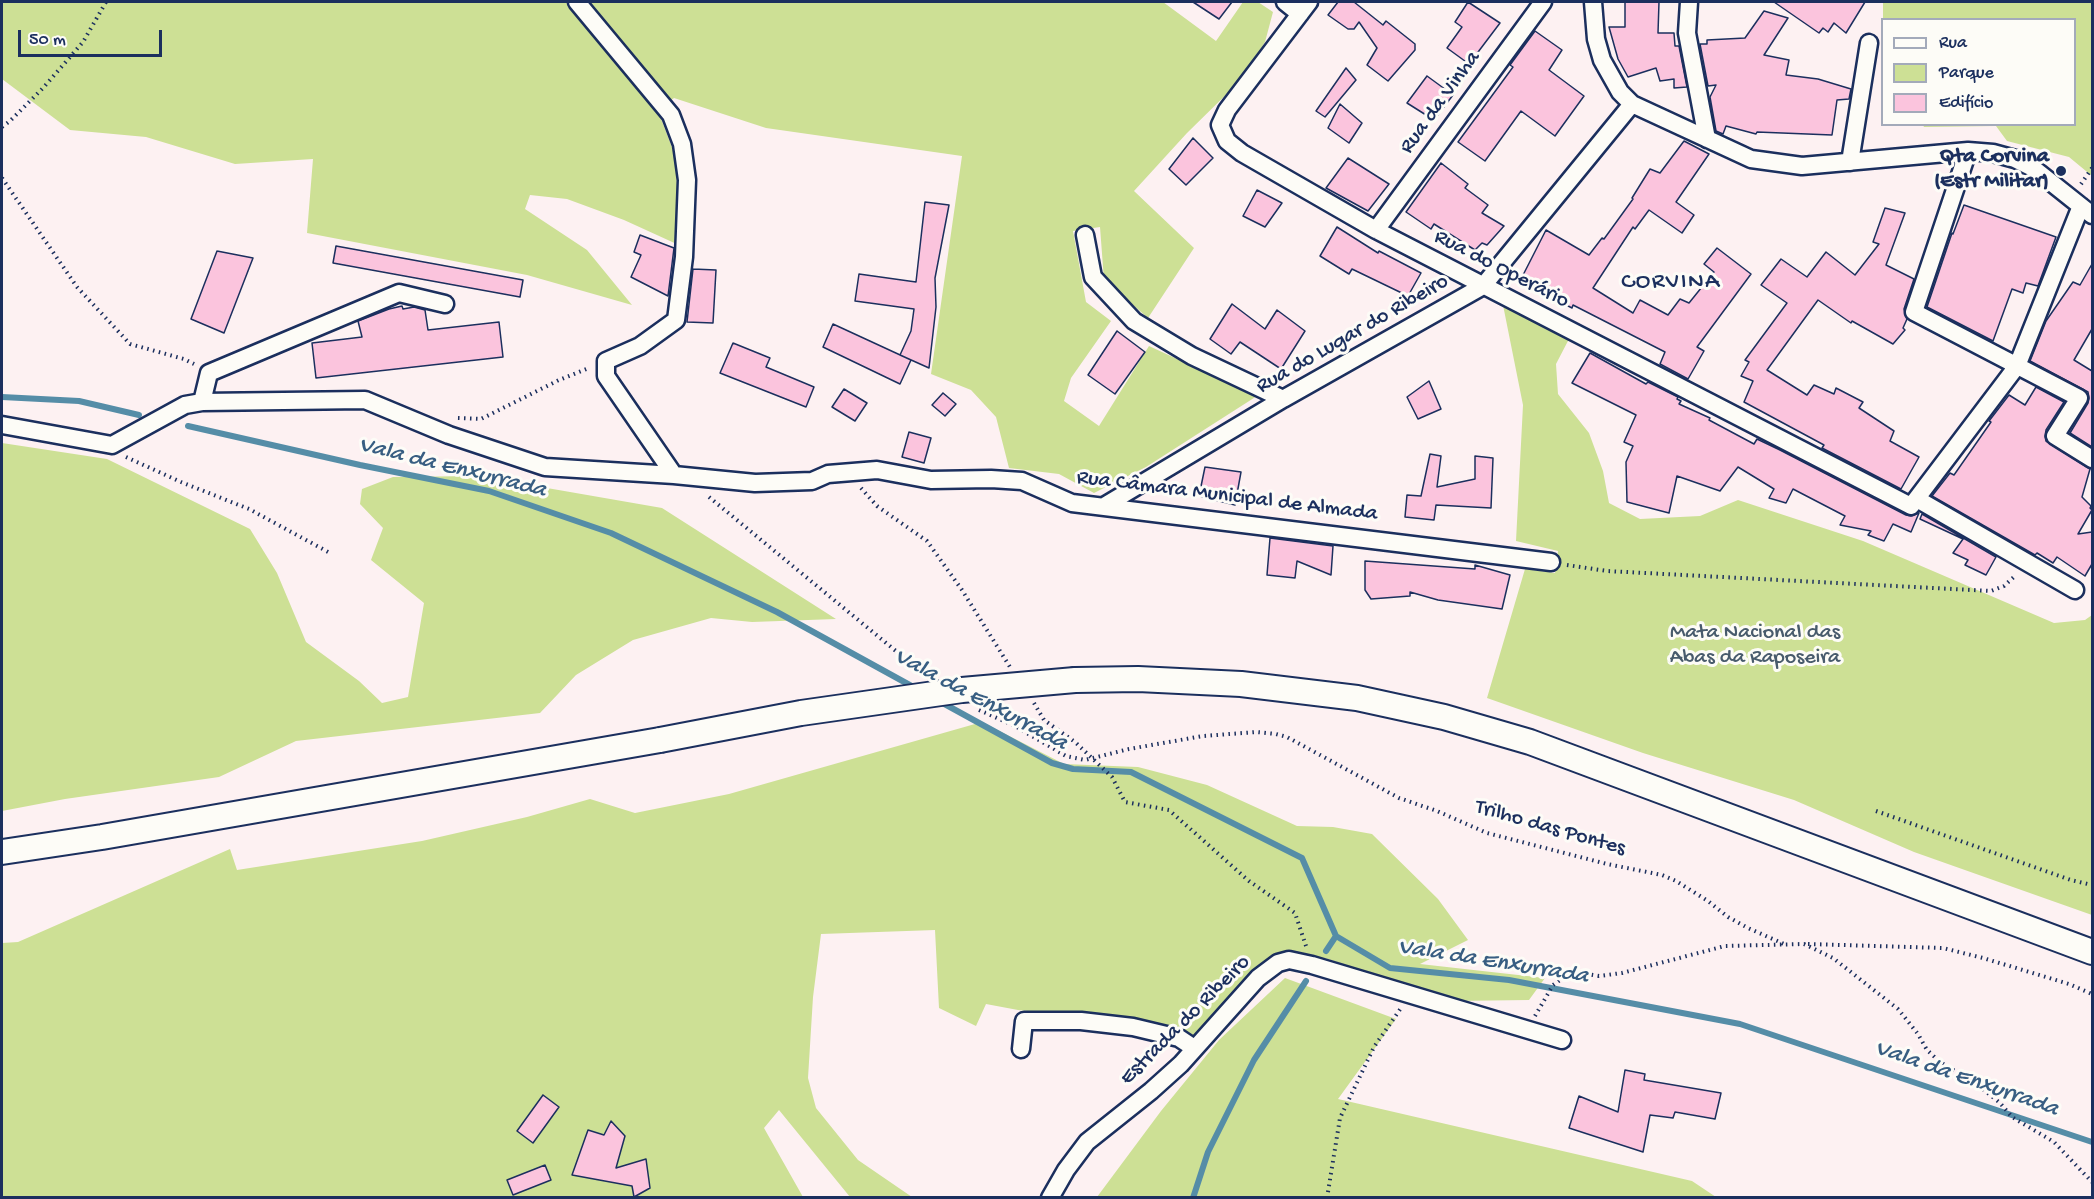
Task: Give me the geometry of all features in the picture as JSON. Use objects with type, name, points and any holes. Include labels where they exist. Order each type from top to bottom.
[{"type":"main road","points":[[2,852],[114,835],[660,740],[801,713],[973,689],[1075,680],[1138,679],[1241,684],[1358,698],[1444,717],[1530,742],[2092,952]]},
{"type":"street","points":[[577,2],[671,115],[682,144],[687,180],[684,257],[676,320],[640,346],[606,361],[606,376],[674,475]]},
{"type":"street","points":[[1285,2],[1305,8]]},
{"type":"street","name":"Rua da Vinha","points":[[1376,230],[1543,2]]},
{"type":"street","points":[[1593,2],[1596,39],[1602,60],[1620,92],[1632,104],[1751,159],[1802,166],[1968,151],[1993,153],[2015,159],[2033,168],[2087,210],[2017,366],[1914,503]]},
{"type":"street","points":[[1689,2],[1687,33],[1707,139]]},
{"type":"street","name":"Rua do Operário","points":[[1305,8],[1227,110],[1220,125],[1227,141],[1242,153],[1376,230],[1914,503],[2075,590]]},
{"type":"street","points":[[1850,162],[1869,44]]},
{"type":"street","name":"Rua do Lugar do Ribeiro","points":[[1104,506],[1283,399],[1484,286],[1632,104]]},
{"type":"street","points":[[1968,151],[1914,312],[2079,398],[2055,436],[2092,459]]},
{"type":"street","points":[[1085,236],[1093,277],[1134,321],[1192,356],[1283,399]]},
{"type":"street","points":[[202,402],[209,373],[399,293],[445,304]]},
{"type":"street","name":"Rua Câmara Municipal de Almada","points":[[112,445],[185,405],[202,402],[365,400],[449,435],[545,466],[755,483],[812,481],[828,474],[877,470],[931,480],[991,478],[1022,481],[1072,502],[1551,562]]},
{"type":"street","points":[[2,425],[112,445]]},
{"type":"street","name":"Estrada do Ribeiro","points":[[1050,1197],[1087,1142],[1181,1064],[1258,978],[1278,963],[1289,960],[1312,965],[1562,1040]]},
{"type":"street","points":[[1021,1049],[1024,1021],[1081,1022],[1133,1028],[1179,1038],[1194,1048]]},
{"type":"path","points":[[2,127],[44,87],[83,42],[106,2]]},
{"type":"path","points":[[2,178],[77,287],[130,344],[184,359],[209,373]]},
{"type":"path","points":[[446,417],[481,419],[559,380],[606,361]]},
{"type":"path","points":[[112,445],[127,458],[249,509],[330,554]]},
{"type":"path","points":[[846,472],[877,506],[927,541],[962,590],[1012,670]]},
{"type":"path","points":[[707,496],[928,677]]},
{"type":"path","points":[[1551,562],[1607,572],[1991,591],[2004,586],[2015,577],[2025,562]]},
{"type":"path","points":[[1031,700],[1044,720],[1094,759],[1112,777],[1125,802],[1169,810],[1249,881],[1295,913],[1312,965]]},
{"type":"path","points":[[975,708],[1015,726],[1066,756],[1085,760],[1094,759]]},
{"type":"path","name":"Trilho das Pontes","points":[[1094,759],[1129,748],[1222,734],[1257,732],[1276,734],[1287,737],[1399,798],[1437,811],[1487,833],[1676,880],[1728,917],[1784,944]]},
{"type":"path","points":[[1876,811],[2071,880],[2092,885]]},
{"type":"path","points":[[1544,1001],[1553,986],[1567,975],[1580,973],[1599,976],[1622,973],[1725,946],[1784,944],[1943,948],[2058,981],[2092,994]]},
{"type":"path","points":[[1801,944],[1833,958],[1898,1008],[1927,1050],[1978,1085],[2000,1103],[2012,1117],[2054,1142],[2092,1182]]},
{"type":"path","points":[[1327,1197],[1340,1118],[1374,1047],[1401,1009],[1407,993]]},
{"type":"green space","points":[[2,2],[1163,2],[1216,41],[1243,2],[1258,2],[1273,12],[1265,42],[1240,81],[1187,133],[1134,191],[1194,248],[1148,318],[1104,280],[1100,227],[1073,231],[1086,302],[1111,321],[1071,378],[1064,401],[1099,426],[1149,346],[1257,396],[1146,467],[1094,493],[1059,474],[1009,468],[996,417],[971,390],[931,374],[962,156],[766,128],[674,98],[658,111],[675,155],[681,246],[624,220],[567,199],[530,195],[525,209],[587,250],[632,305],[527,275],[307,233],[313,159],[235,164],[146,137],[70,130],[2,79]]},
{"type":"green space","points":[[1883,2],[2092,2],[2092,176],[2069,157],[2007,141],[1996,126],[2076,126],[2076,18],[1883,18]]},
{"type":"green space","points":[[1924,126],[1996,126],[1924,127]]},
{"type":"green space","name":"Mata Nacional das Abas da Raposeira","points":[[1503,305],[1569,339],[1556,364],[1558,394],[1589,433],[1603,471],[1609,503],[1640,519],[1700,516],[1738,500],[1863,541],[2054,623],[2085,620],[2092,615],[2092,915],[1914,852],[1794,800],[1643,753],[1487,698],[1525,569],[1555,573],[1558,551],[1516,541],[1523,405]]},
{"type":"green space","points":[[2,443],[107,459],[250,529],[277,573],[306,642],[359,681],[382,703],[408,697],[424,603],[371,560],[383,528],[360,504],[362,489],[393,477],[478,476],[662,508],[836,619],[752,622],[711,618],[633,640],[576,675],[540,713],[296,741],[219,777],[65,799],[2,811]]},
{"type":"green space","points":[[982,722],[1064,764],[1138,767],[1207,785],[1297,826],[1333,827],[1372,834],[1438,899],[1468,940],[1420,964],[1545,978],[1529,1000],[1451,1001],[1325,958],[1280,957],[1265,963],[1193,1037],[1150,1024],[1018,1010],[986,1004],[976,1026],[939,1008],[935,930],[821,934],[813,997],[808,1078],[816,1108],[858,1160],[912,1197],[850,1197],[779,1110],[764,1128],[803,1197],[2,1198],[2,943],[18,942],[230,849],[237,870],[422,841],[527,817],[590,799],[635,813],[729,794]]},
{"type":"green space","points":[[1285,978],[1396,1019],[1338,1099],[1692,1181],[1716,1197],[1097,1197],[1161,1111],[1219,1040]]},
{"type":"building","points":[[1193,2],[1232,2],[1219,19]]},
{"type":"building","points":[[1338,2],[1354,2],[1383,25],[1386,21],[1415,44],[1415,50],[1388,81],[1367,65],[1377,48],[1359,22],[1354,29],[1348,29],[1328,15]]},
{"type":"building","points":[[1468,2],[1500,23],[1469,64],[1447,48],[1462,27],[1455,22]]},
{"type":"building","points":[[1625,2],[1659,2],[1658,33],[1674,33],[1675,46],[1679,46],[1687,87],[1674,88],[1674,79],[1660,81],[1656,68],[1628,77],[1618,59],[1609,27],[1625,27]]},
{"type":"building","points":[[1774,2],[1865,2],[1846,33],[1834,23],[1828,32],[1823,28],[1819,33]]},
{"type":"building","points":[[1764,11],[1788,18],[1764,55],[1789,60],[1786,75],[1818,79],[1851,89],[1849,99],[1837,100],[1832,135],[1757,132],[1756,134],[1726,126],[1723,134],[1716,131],[1710,97],[1716,85],[1708,86],[1700,44],[1707,44],[1707,40],[1745,38]]},
{"type":"building","points":[[1535,31],[1562,50],[1549,70],[1584,96],[1555,136],[1521,111],[1485,161],[1458,142],[1513,67],[1510,65]]},
{"type":"building","points":[[1346,68],[1356,80],[1325,117],[1316,111]]},
{"type":"building","points":[[1427,76],[1453,95],[1434,120],[1407,103]]},
{"type":"building","points":[[1340,104],[1362,123],[1349,143],[1328,128]]},
{"type":"building","points":[[1193,138],[1213,158],[1186,185],[1169,169]]},
{"type":"building","points":[[1684,141],[1709,154],[1676,202],[1694,215],[1682,233],[1649,210],[1635,229],[1633,227],[1593,288],[1633,313],[1640,300],[1668,315],[1680,299],[1689,303],[1714,272],[1704,264],[1717,248],[1751,274],[1697,347],[1704,351],[1688,379],[1660,364],[1665,352],[1520,281],[1546,230],[1589,255],[1602,238],[1604,239],[1633,199],[1650,169],[1660,173]]},
{"type":"building","points":[[1348,158],[1389,184],[1368,211],[1326,188]]},
{"type":"building","points":[[1441,163],[1468,184],[1465,188],[1488,205],[1482,213],[1504,226],[1487,245],[1482,243],[1475,250],[1434,224],[1431,229],[1406,212]]},
{"type":"building","points":[[1257,190],[1282,203],[1265,227],[1243,216]]},
{"type":"building","points":[[925,202],[949,205],[935,278],[936,307],[929,368],[900,355],[911,331],[914,309],[855,301],[859,274],[916,282]]},
{"type":"building","points":[[1964,205],[2056,237],[2038,286],[2026,283],[2023,293],[2012,289],[1993,341],[1927,307]]},
{"type":"building","points":[[1885,208],[1905,213],[1886,265],[1914,279],[1904,309],[1907,319],[1903,328],[1905,330],[1893,344],[1852,321],[1851,323],[1818,300],[1767,370],[1807,395],[1814,385],[1834,394],[1836,388],[1863,402],[1859,408],[1894,431],[1890,441],[1919,457],[1901,489],[1822,448],[1824,445],[1744,402],[1753,381],[1741,376],[1749,362],[1745,360],[1787,303],[1761,285],[1781,259],[1807,277],[1826,252],[1855,275],[1879,244],[1873,242]]},
{"type":"building","points":[[1337,227],[1378,253],[1379,251],[1421,273],[1408,296],[1352,269],[1349,274],[1320,256]]},
{"type":"building","points":[[640,235],[674,248],[668,296],[631,277],[641,255],[634,252]]},
{"type":"building","points":[[336,246],[523,280],[520,297],[333,263]]},
{"type":"building","points":[[217,251],[253,258],[224,333],[191,319]]},
{"type":"building","points":[[2092,264],[2092,329],[2074,360],[2092,371],[2092,447],[2070,433],[2088,403],[2088,392],[2030,361],[2046,321],[2073,282],[2080,285]]},
{"type":"building","points":[[693,269],[716,270],[713,323],[687,322]]},
{"type":"building","points":[[1232,304],[1265,329],[1277,310],[1305,331],[1281,369],[1240,342],[1231,354],[1210,339]]},
{"type":"building","points":[[402,306],[403,309],[414,307],[425,310],[428,330],[499,322],[503,357],[316,378],[312,343],[362,337],[358,321]]},
{"type":"building","points":[[833,324],[911,360],[900,384],[823,347]]},
{"type":"building","points":[[1117,331],[1145,352],[1115,394],[1088,375]]},
{"type":"building","points":[[733,343],[770,358],[766,367],[814,387],[806,407],[720,373]]},
{"type":"building","points":[[1590,353],[1646,384],[1648,382],[1678,397],[1677,399],[1681,401],[1679,404],[1710,418],[1709,420],[1754,444],[1757,439],[1906,515],[1919,513],[1911,532],[1893,524],[1884,541],[1868,535],[1871,531],[1840,525],[1845,516],[1793,489],[1786,503],[1769,498],[1774,489],[1738,467],[1720,491],[1677,476],[1669,513],[1627,502],[1626,462],[1633,446],[1624,442],[1636,415],[1572,383]]},
{"type":"building","points":[[1429,381],[1441,409],[1418,419],[1407,397]]},
{"type":"building","points":[[2036,387],[2064,402],[2046,430],[2046,441],[2090,469],[2082,497],[2092,510],[2078,534],[2092,532],[2092,564],[2085,576],[2057,557],[2053,563],[2037,553],[2035,555],[1932,496],[1950,473],[1954,475],[2009,395],[2025,405]]},
{"type":"building","points":[[844,389],[867,403],[855,421],[832,407]]},
{"type":"building","points":[[943,393],[956,404],[945,416],[932,405]]},
{"type":"building","points":[[909,432],[931,438],[924,463],[902,457]]},
{"type":"building","points":[[1430,454],[1441,456],[1437,487],[1475,479],[1475,456],[1493,458],[1491,508],[1436,505],[1434,520],[1405,517],[1407,495],[1421,496]]},
{"type":"building","points":[[1205,467],[1241,472],[1235,505],[1199,496]]},
{"type":"building","points":[[1922,514],[1996,557],[1986,575],[1965,565],[1968,560],[1953,553],[1963,539],[1920,519]]},
{"type":"building","points":[[1270,538],[1333,546],[1331,575],[1297,561],[1295,578],[1267,575]]},
{"type":"building","points":[[1365,561],[1475,569],[1475,565],[1510,575],[1502,609],[1438,600],[1410,592],[1410,596],[1371,599],[1365,590]]},
{"type":"building","points":[[1625,1070],[1645,1074],[1644,1080],[1721,1093],[1715,1119],[1675,1112],[1673,1118],[1650,1115],[1643,1152],[1569,1128],[1579,1096],[1618,1112]]},
{"type":"building","points":[[543,1095],[559,1107],[533,1143],[517,1131]]},
{"type":"building","points":[[611,1121],[625,1136],[616,1168],[646,1159],[650,1188],[634,1197],[632,1186],[572,1175],[588,1130],[604,1135]]},
{"type":"building","points":[[545,1165],[551,1180],[513,1195],[507,1180]]},
{"type":"waterway","name":"Vala da Enxurrada","points":[[2,397],[79,401],[139,415]]},
{"type":"waterway","name":"Vala da Enxurrada","points":[[188,426],[360,465],[489,491],[611,533],[777,612],[917,689]]},
{"type":"waterway","name":"Vala da Enxurrada","points":[[939,701],[1052,763],[1073,769],[1131,772],[1302,858],[1336,936],[1390,968],[1509,980],[1740,1024],[2092,1142]]},
{"type":"waterway","points":[[1326,951],[1336,936]]},
{"type":"waterway","points":[[1193,1198],[1208,1152],[1254,1060],[1306,981]]},
{"type":"place","name":"Qta Corvina (Estr Militar)","points":[[2061,171]]},
{"type":"district","name":"CORVINA","points":[[1671,283]]}]
